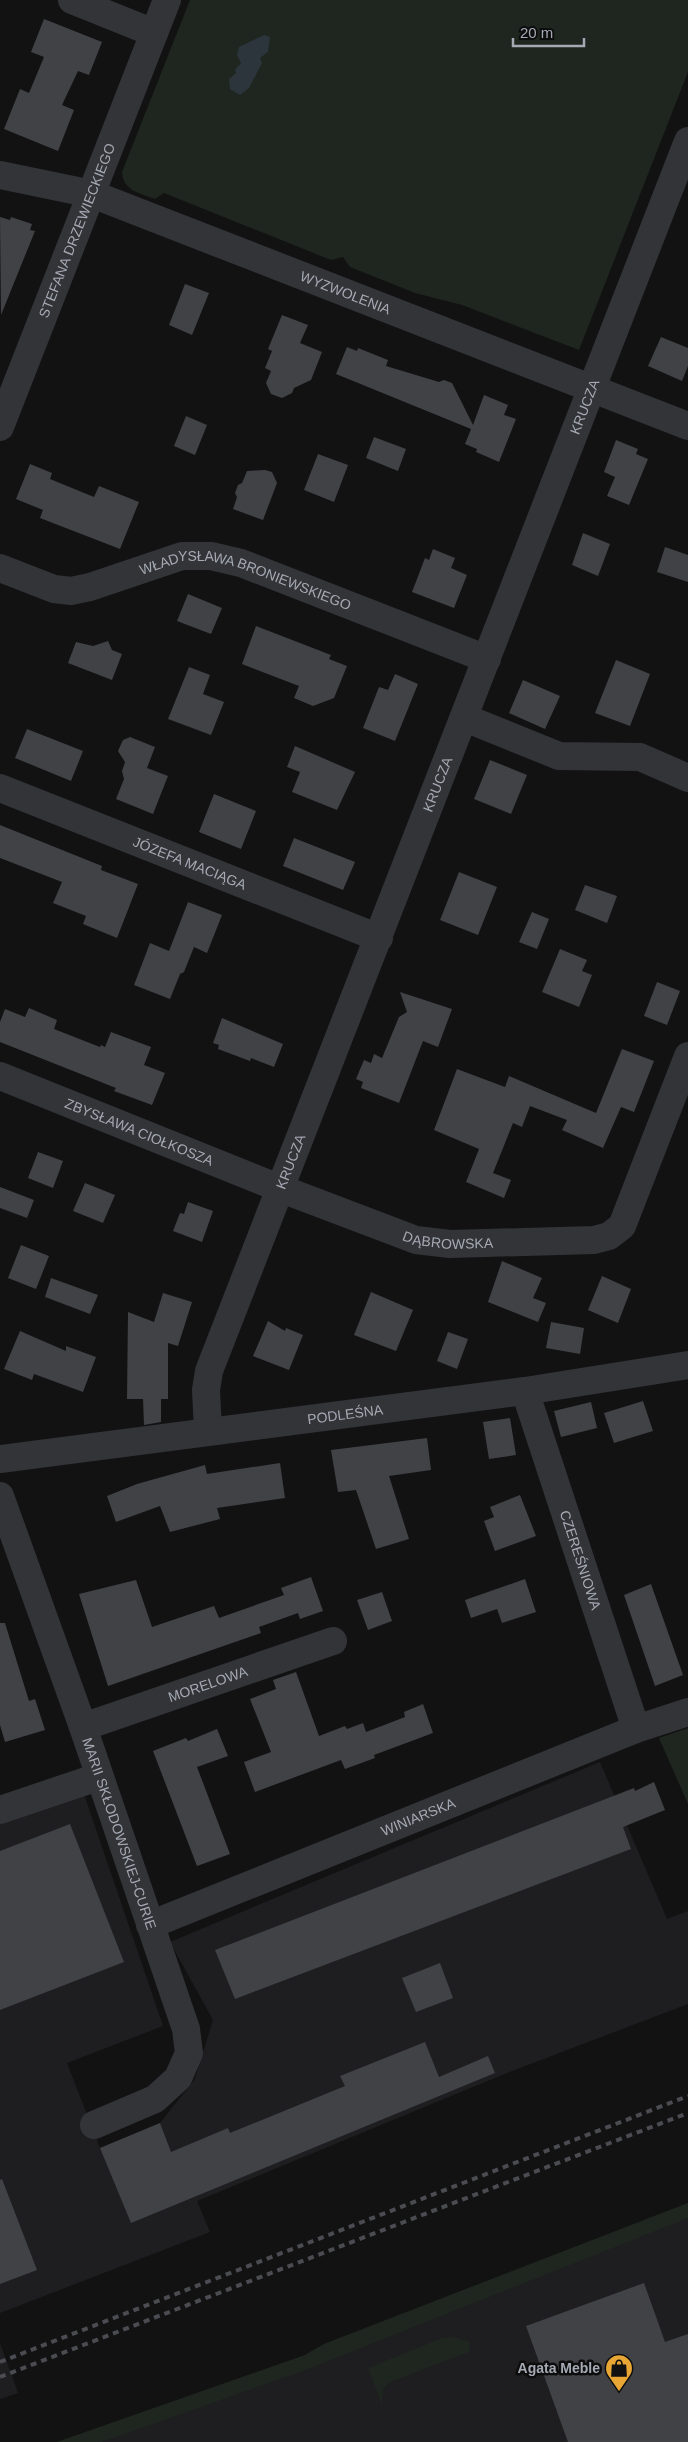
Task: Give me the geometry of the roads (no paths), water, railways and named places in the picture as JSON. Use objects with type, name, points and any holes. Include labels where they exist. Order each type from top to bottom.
[{"type":"street","points":[[72,0],[154,33]]},
{"type":"street","name":"STEFANA DRZEWIECKIEGO","points":[[0,427],[167,0]]},
{"type":"street","name":"KRUCZA","points":[[208,1431],[206,1390],[209,1371],[279,1188],[465,718],[591,387],[688,141]]},
{"type":"street","name":"WYZWOLENIA","points":[[0,175],[92,194],[688,426]]},
{"type":"street","name":"WŁADYSŁAWA BRONIEWSKIEGO","points":[[0,568],[54,589],[71,591],[90,587],[182,556],[211,556],[241,562],[487,659]]},
{"type":"street","points":[[465,718],[559,756],[640,757],[688,778]]},
{"type":"street","name":"JÓZEFA MACIĄGA","points":[[0,788],[379,938]]},
{"type":"street","name":"DĄBROWSKA","points":[[279,1188],[416,1240],[450,1244],[594,1240],[609,1236],[622,1226],[688,1058]]},
{"type":"street","name":"ZBYSŁAWA CIOŁKOSZA","points":[[0,1076],[279,1188]]},
{"type":"street","name":"PODLEŚNA","points":[[0,1459],[525,1391],[688,1365]]},
{"type":"street","name":"CZEREŚNIOWA","points":[[525,1391],[636,1729]]},
{"type":"street","name":"MARII SKŁODOWSKIEJ-CURIE","points":[[0,1496],[83,1727],[98,1776],[186,2029],[189,2053],[178,2078],[155,2099],[94,2125]]},
{"type":"street","name":"MORELOWA","points":[[83,1727],[333,1641]]},
{"type":"street","name":"WINIARSKA","points":[[150,1925],[636,1729],[688,1712]]},
{"type":"street","points":[[0,1810],[98,1776]]},
{"type":"railway","points":[[0,2362],[688,2096]]},
{"type":"railway","points":[[0,2377],[688,2113]]},
{"type":"place","name":"Agata Meble","points":[[619,2392]]}]
